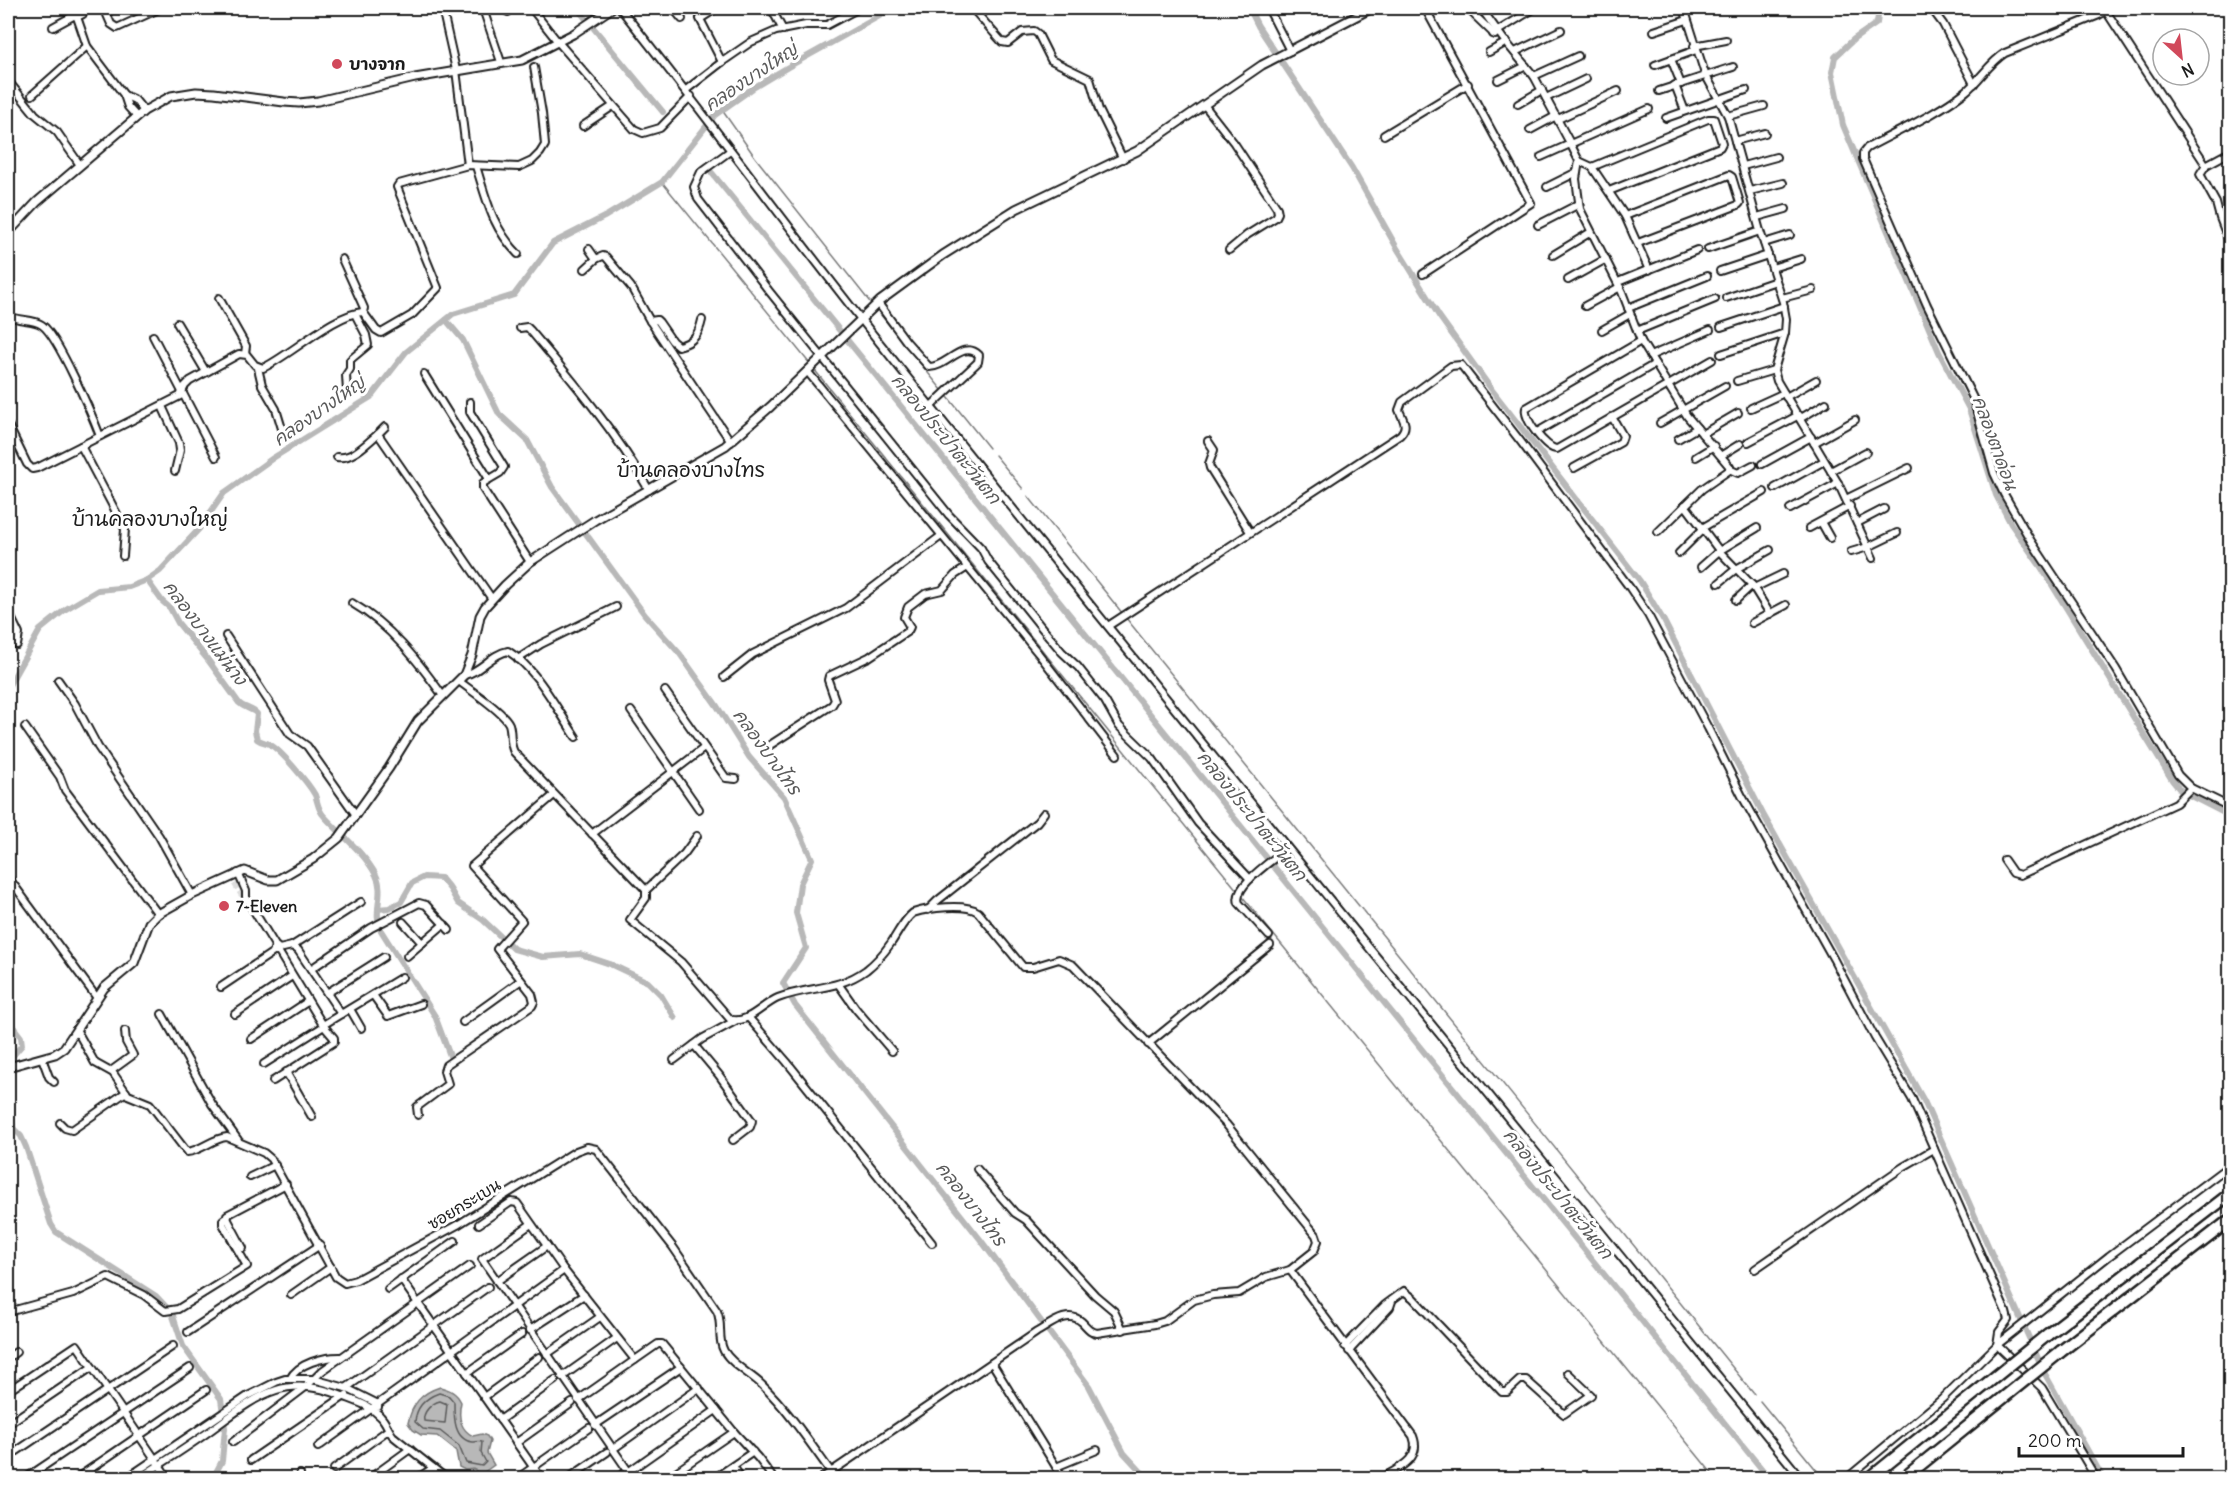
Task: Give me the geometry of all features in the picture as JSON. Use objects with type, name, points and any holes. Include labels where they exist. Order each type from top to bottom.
[{"type":"highway","points":[[1870,1479],[2047,1335],[2230,1194]]},
{"type":"highway","points":[[1904,1479],[2230,1220]]},
{"type":"street","points":[[71,8],[87,46],[124,95],[128,107],[137,117]]},
{"type":"street","points":[[53,27],[83,14],[84,8]]},
{"type":"street","points":[[104,8],[111,24],[117,28],[161,8]]},
{"type":"street","points":[[442,8],[456,70],[468,165]]},
{"type":"street","points":[[501,8],[508,12]]},
{"type":"street","points":[[531,8],[613,106],[634,129],[643,133],[660,128],[673,117],[689,93],[722,62],[751,42],[783,30],[806,25],[827,25],[859,8]]},
{"type":"street","points":[[620,8],[689,93],[730,151],[930,407],[1108,626],[1285,850],[1801,1479]]},
{"type":"street","points":[[673,8],[682,19]]},
{"type":"street","points":[[717,8],[700,19],[722,62]]},
{"type":"street","points":[[771,8],[783,30]]},
{"type":"street","points":[[972,8],[1002,42],[1008,43],[1026,30],[1034,31],[1038,34],[1051,60],[1090,79],[1099,110],[1123,159]]},
{"type":"street","points":[[1268,8],[1290,51]]},
{"type":"street","points":[[8,1067],[59,1051],[76,1031],[106,986],[134,963],[146,931],[158,914],[238,873],[248,871],[268,880],[277,880],[313,859],[339,838],[389,768],[418,721],[464,675],[472,655],[480,616],[492,599],[530,562],[589,524],[731,442],[875,306],[922,269],[1016,209],[1123,159],[1151,143],[1266,63],[1372,8]]},
{"type":"street","points":[[1423,274],[1531,203],[1425,8]]},
{"type":"street","points":[[1467,8],[1505,41],[1534,76],[1570,142],[1579,162],[1576,172],[1579,204],[1619,285],[1641,341],[1683,410],[1722,455],[1729,469],[1737,473],[1753,465]]},
{"type":"street","points":[[1481,8],[1496,32]]},
{"type":"street","points":[[1496,32],[1535,8]]},
{"type":"street","points":[[1683,8],[1705,74],[1728,116],[1767,255],[1782,298],[1786,319],[1785,333],[1774,370],[1777,381],[1838,483],[1873,558]]},
{"type":"street","points":[[1931,8],[1943,24],[1974,84]]},
{"type":"street","points":[[483,9],[501,62]]},
{"type":"street","points":[[2206,165],[2108,9],[2005,53],[1994,61],[1974,84],[1940,110],[1867,148],[1863,153],[1863,159],[1927,305],[1973,398],[1994,473],[2004,494],[2031,541],[2116,669],[2187,792],[2230,807]]},
{"type":"street","points":[[8,233],[37,202],[144,111],[171,96],[196,92],[299,103],[318,101],[501,62],[522,60],[533,62],[558,42],[609,10]]},
{"type":"street","points":[[1654,31],[1688,20]]},
{"type":"street","points":[[1515,52],[1561,30]]},
{"type":"street","points":[[1655,65],[1695,48],[1726,40]]},
{"type":"street","points":[[1489,52],[1505,41]]},
{"type":"street","points":[[32,95],[87,46]]},
{"type":"street","points":[[1534,76],[1578,56]]},
{"type":"street","points":[[1671,59],[1685,111]]},
{"type":"street","points":[[342,259],[364,308],[363,312],[376,330],[381,333],[412,315],[438,288],[397,188],[401,182],[468,165],[519,167],[532,161],[544,148],[545,132],[533,62]]},
{"type":"street","points":[[1498,80],[1526,66]]},
{"type":"street","points":[[1659,92],[1733,66]]},
{"type":"street","points":[[1546,98],[1586,79]]},
{"type":"street","points":[[8,81],[35,114],[57,132],[80,165]]},
{"type":"street","points":[[1384,135],[1468,84]]},
{"type":"street","points":[[1518,104],[1542,90]]},
{"type":"street","points":[[1666,118],[1746,90]]},
{"type":"street","points":[[1530,130],[1618,91]]},
{"type":"street","points":[[124,95],[135,100],[144,111]]},
{"type":"street","points":[[583,126],[613,106]]},
{"type":"street","points":[[1205,106],[1240,152],[1278,213],[1276,218],[1247,235],[1229,250]]},
{"type":"street","points":[[1728,116],[1764,106]]},
{"type":"street","points":[[1541,157],[1570,142],[1649,109]]},
{"type":"street","points":[[1592,167],[1708,119],[1714,119],[1722,143],[1720,147],[1609,191]]},
{"type":"street","points":[[1735,141],[1765,133]]},
{"type":"street","points":[[730,151],[701,172],[695,181],[695,193],[821,357],[949,515],[981,548],[988,561],[1062,652],[1078,667],[1105,701],[1119,726],[1152,758],[1198,823],[1251,878]]},
{"type":"street","points":[[2230,152],[2206,165],[2200,174],[2216,203],[2230,244]]},
{"type":"street","points":[[1743,166],[1776,157]]},
{"type":"street","points":[[1579,162],[1592,167],[1609,191],[1625,216],[1649,270]]},
{"type":"street","points":[[476,166],[494,224],[518,254]]},
{"type":"street","points":[[1548,187],[1576,172]]},
{"type":"street","points":[[1625,216],[1728,175],[1732,177],[1740,203],[1738,205],[1638,243]]},
{"type":"street","points":[[1750,191],[1783,183]]},
{"type":"street","points":[[1538,225],[1579,204]]},
{"type":"street","points":[[1756,217],[1786,209]]},
{"type":"street","points":[[1708,249],[1760,231]]},
{"type":"street","points":[[1553,255],[1592,232]]},
{"type":"street","points":[[1764,243],[1790,235]]},
{"type":"street","points":[[589,249],[596,259]]},
{"type":"street","points":[[1585,306],[1649,270],[1697,250]]},
{"type":"street","points":[[1720,271],[1767,255]]},
{"type":"street","points":[[585,269],[603,256],[611,262],[631,287],[650,321],[731,442]]},
{"type":"street","points":[[1568,280],[1606,260]]},
{"type":"street","points":[[1772,268],[1801,260]]},
{"type":"street","points":[[1602,330],[1629,311],[1707,276]]},
{"type":"street","points":[[1726,298],[1776,281]]},
{"type":"street","points":[[1782,298],[1813,290]]},
{"type":"street","points":[[219,298],[246,346],[245,354]]},
{"type":"street","points":[[1636,331],[1715,299]]},
{"type":"street","points":[[875,306],[929,367],[937,367],[967,350],[973,350],[979,355],[978,362],[930,407]]},
{"type":"street","points":[[1721,327],[1784,306]]},
{"type":"street","points":[[258,368],[266,367],[324,329],[363,312]]},
{"type":"street","points":[[347,392],[346,375],[350,369],[350,360],[368,345],[366,335],[355,314]]},
{"type":"street","points":[[8,315],[16,319],[34,321],[45,327],[57,343],[100,436]]},
{"type":"street","points":[[650,321],[657,320],[678,346],[695,338],[700,332],[702,320]]},
{"type":"street","points":[[177,323],[206,372]]},
{"type":"street","points":[[520,328],[526,327],[530,330],[588,401],[629,456],[648,490]]},
{"type":"street","points":[[1650,356],[1710,330]]},
{"type":"street","points":[[1721,354],[1785,333]]},
{"type":"street","points":[[153,336],[216,457]]},
{"type":"street","points":[[1641,341],[1526,408],[1525,416],[1549,447],[1557,449],[1712,360]]},
{"type":"street","points":[[8,425],[27,464],[32,469],[162,406],[180,396],[190,381],[239,354],[245,354],[258,368],[262,385],[276,409],[283,432]]},
{"type":"street","points":[[1537,432],[1655,364]]},
{"type":"street","points":[[1108,626],[1400,435],[1406,425],[1399,410],[1402,402],[1451,366],[1461,365],[1523,444],[1648,615],[1742,796],[1875,1038],[1912,1099],[2007,1312],[2008,1320],[1999,1332],[1997,1345]]},
{"type":"street","points":[[810,368],[966,568],[1038,653],[1118,756]]},
{"type":"street","points":[[1737,381],[1774,370]]},
{"type":"street","points":[[424,374],[489,479]]},
{"type":"street","points":[[1751,408],[1816,380]]},
{"type":"street","points":[[1660,423],[1725,386]]},
{"type":"street","points":[[470,402],[470,412],[504,464],[503,470],[482,486],[485,495],[530,562]]},
{"type":"street","points":[[1748,442],[1826,403]]},
{"type":"street","points":[[162,406],[179,443],[180,450],[175,471]]},
{"type":"street","points":[[1702,434],[1738,413]]},
{"type":"street","points":[[1574,468],[1621,442],[1623,436],[1612,417]]},
{"type":"street","points":[[1762,464],[1855,420]]},
{"type":"street","points":[[337,457],[344,459],[351,455],[386,427]]},
{"type":"street","points":[[1678,440],[1697,428]]},
{"type":"street","points":[[378,434],[492,599]]},
{"type":"street","points":[[1208,441],[1214,450],[1209,464],[1210,468],[1250,532]]},
{"type":"street","points":[[1722,455],[1740,444]]},
{"type":"street","points":[[81,446],[125,528],[123,556]]},
{"type":"street","points":[[1696,457],[1714,446]]},
{"type":"street","points":[[1831,471],[1866,452]]},
{"type":"street","points":[[1775,488],[1824,461]]},
{"type":"street","points":[[1809,528],[1848,502],[1909,468]]},
{"type":"street","points":[[1658,532],[1702,489],[1729,469]]},
{"type":"street","points":[[1790,509],[1838,483]]},
{"type":"street","points":[[1679,553],[1702,529],[1764,492]]},
{"type":"street","points":[[1685,505],[1719,551],[1753,587],[1770,614]]},
{"type":"street","points":[[1857,523],[1884,509]]},
{"type":"street","points":[[1821,522],[1830,538]]},
{"type":"street","points":[[1701,567],[1719,551],[1757,528]]},
{"type":"street","points":[[1851,552],[1868,547],[1897,533]]},
{"type":"street","points":[[724,677],[753,654],[846,608],[941,536]]},
{"type":"street","points":[[1719,583],[1736,569],[1770,550]]},
{"type":"street","points":[[767,747],[832,705],[835,700],[828,680],[829,676],[869,657],[908,631],[910,627],[904,617],[908,607],[929,592],[942,590],[955,575],[966,568]]},
{"type":"street","points":[[1736,600],[1753,587],[1783,574]]},
{"type":"street","points":[[352,603],[381,622],[443,696]]},
{"type":"street","points":[[1752,623],[1786,605]]},
{"type":"street","points":[[518,659],[541,644],[616,607]]},
{"type":"street","points":[[8,611],[19,634],[16,645]]},
{"type":"street","points":[[226,636],[290,734],[307,746],[356,814]]},
{"type":"street","points":[[464,675],[474,672],[504,651],[510,652],[535,676],[576,737]]},
{"type":"street","points":[[58,680],[75,704],[98,747],[159,836],[192,895]]},
{"type":"street","points":[[459,681],[506,720],[510,727],[510,742],[514,752],[646,890],[646,898],[630,920],[681,962],[725,1014],[735,1021]]},
{"type":"street","points":[[665,691],[726,778],[736,779]]},
{"type":"street","points":[[631,711],[699,809]]},
{"type":"street","points":[[25,727],[60,777],[65,790],[158,914]]},
{"type":"street","points":[[592,834],[704,748]]},
{"type":"street","points":[[2004,860],[2013,873],[2020,875],[2176,803],[2187,792]]},
{"type":"street","points":[[418,1115],[417,1107],[448,1084],[444,1071],[446,1065],[532,1006],[534,1002],[532,994],[497,949],[522,921],[472,866],[554,795]]},
{"type":"street","points":[[928,910],[1037,822],[1044,813]]},
{"type":"street","points":[[646,890],[684,854],[697,836]]},
{"type":"street","points":[[1269,936],[1238,900],[1240,890],[1251,878],[1285,850]]},
{"type":"street","points":[[238,873],[246,891],[246,898],[307,1002],[334,1038],[333,1042],[273,1081]]},
{"type":"street","points":[[8,877],[97,998]]},
{"type":"street","points":[[220,987],[277,950],[292,946],[361,902]]},
{"type":"street","points":[[311,969],[371,928],[423,903],[446,927],[422,943],[408,956]]},
{"type":"street","points":[[674,1060],[694,1045],[735,1021],[748,1017],[778,998],[839,985],[866,969],[879,958],[909,916],[928,910],[972,908],[978,912],[1023,967],[1033,968],[1059,959],[1069,962],[1226,1124],[1316,1235],[1318,1241],[1314,1251],[1290,1270],[1266,1277],[1239,1293],[1213,1295],[1194,1300],[1173,1316],[1155,1324],[1104,1334],[1091,1332],[1078,1319],[1070,1316],[1050,1325],[822,1479]]},
{"type":"street","points":[[403,922],[422,943]]},
{"type":"street","points":[[1148,1044],[1270,945]]},
{"type":"street","points":[[292,946],[298,950],[341,1014]]},
{"type":"street","points":[[327,993],[384,957]]},
{"type":"street","points":[[235,1014],[292,976]]},
{"type":"street","points":[[264,1064],[402,977]]},
{"type":"street","points":[[463,1022],[520,981]]},
{"type":"street","points":[[839,985],[892,1051]]},
{"type":"street","points":[[373,995],[388,1016],[421,1004]]},
{"type":"street","points":[[251,1039],[307,1002]]},
{"type":"street","points":[[350,1009],[361,1028]]},
{"type":"street","points":[[162,1014],[212,1104],[238,1140]]},
{"type":"street","points":[[748,1017],[800,1078],[932,1243]]},
{"type":"street","points":[[76,1031],[93,1060],[111,1071],[126,1092],[153,1108],[187,1152],[194,1151],[221,1137],[238,1140]]},
{"type":"street","points":[[111,1071],[132,1056],[126,1042],[125,1031]]},
{"type":"street","points":[[694,1045],[752,1121],[750,1127],[733,1140]]},
{"type":"street","points":[[42,1058],[49,1077],[54,1082]]},
{"type":"street","points":[[286,1072],[312,1117]]},
{"type":"street","points":[[60,1123],[72,1130],[126,1092]]},
{"type":"street","name":"ซอยกระเบน","points":[[238,1140],[264,1153],[275,1164],[331,1267],[341,1282],[348,1284],[459,1224],[576,1151],[592,1147],[601,1154],[640,1203],[717,1311],[721,1324],[720,1343],[726,1355],[763,1386],[831,1472]]},
{"type":"street","points":[[1755,1269],[1903,1167],[1934,1149]]},
{"type":"street","points":[[250,1177],[275,1164]]},
{"type":"street","points":[[1846,1479],[1942,1399],[2015,1330],[2230,1165]]},
{"type":"street","points":[[976,1169],[1015,1213],[1026,1220],[1095,1295],[1114,1311],[1123,1330]]},
{"type":"street","points":[[8,1312],[73,1294],[108,1277],[144,1294],[162,1310],[168,1312],[178,1309],[247,1266],[223,1224],[223,1220],[229,1214],[286,1184]]},
{"type":"street","points":[[479,1224],[511,1202],[517,1203],[564,1270],[635,1360]]},
{"type":"street","points":[[227,1217],[243,1248]]},
{"type":"street","points":[[531,1224],[482,1258],[546,1354],[558,1378],[610,1451],[623,1475],[633,1479]]},
{"type":"street","points":[[388,1289],[455,1241]]},
{"type":"street","points":[[188,1332],[320,1245]]},
{"type":"street","points":[[497,1281],[547,1246]]},
{"type":"street","points":[[233,1442],[308,1385],[340,1357],[470,1266]]},
{"type":"street","points":[[291,1295],[331,1267]]},
{"type":"street","points":[[318,1447],[564,1270]]},
{"type":"street","points":[[1290,1270],[1414,1440],[1416,1448],[1412,1457],[1382,1479]]},
{"type":"street","points":[[401,1279],[541,1479]]},
{"type":"street","points":[[251,1460],[344,1396],[349,1389],[488,1287]]},
{"type":"street","points":[[1347,1348],[1390,1307],[1392,1301],[1402,1292],[1406,1292],[1502,1392],[1507,1392],[1520,1380],[1526,1380],[1564,1414],[1591,1395],[1568,1373]]},
{"type":"street","points":[[530,1330],[584,1295]]},
{"type":"street","points":[[546,1354],[600,1317]]},
{"type":"street","points":[[468,1373],[522,1334]]},
{"type":"street","points":[[500,1420],[617,1338]]},
{"type":"street","points":[[516,1443],[658,1344],[662,1344],[773,1479]]},
{"type":"street","points":[[8,1391],[77,1345],[168,1479]]},
{"type":"street","points":[[1997,1345],[2042,1388],[2096,1479]]},
{"type":"street","points":[[8,1457],[173,1346]]},
{"type":"street","points":[[8,1358],[16,1352]]},
{"type":"street","points":[[290,1379],[299,1369],[320,1359],[340,1357]]},
{"type":"street","points":[[484,1396],[539,1357]]},
{"type":"street","points":[[992,1363],[1063,1479]]},
{"type":"street","points":[[518,1479],[681,1366]]},
{"type":"street","points":[[8,1424],[93,1367]]},
{"type":"street","points":[[26,1479],[190,1368]]},
{"type":"street","points":[[127,1479],[193,1438],[264,1386],[290,1379],[314,1379],[349,1389],[378,1404],[388,1430],[446,1479]]},
{"type":"street","points":[[250,1398],[280,1388],[308,1385],[344,1396],[371,1408],[381,1416]]},
{"type":"street","points":[[569,1479],[699,1388]]},
{"type":"street","points":[[77,1479],[206,1390]]},
{"type":"street","points":[[623,1475],[716,1410]]},
{"type":"street","points":[[334,1469],[388,1430]]},
{"type":"street","points":[[667,1479],[734,1432]]},
{"type":"street","points":[[369,1479],[410,1449]]},
{"type":"street","points":[[1056,1467],[1097,1450]]},
{"type":"street","points":[[715,1479],[753,1452]]},
{"type":"street","points":[[139,1479],[157,1462]]},
{"type":"street","points":[[733,1466],[741,1479]]},
{"type":"street","points":[[418,1479],[433,1468]]},
{"type":"water","points":[[440,1387],[452,1392],[461,1402],[461,1422],[465,1430],[473,1436],[482,1434],[487,1436],[490,1441],[487,1453],[494,1465],[480,1475],[474,1469],[465,1470],[459,1467],[456,1451],[437,1436],[421,1435],[408,1423],[418,1400],[428,1392]]},
{"type":"waterway","name":"คลองประปาตะวันตก","points":[[577,8],[663,112]]},
{"type":"waterway","name":"คลองบางใหญ่","points":[[8,687],[40,630],[66,609],[98,590],[129,587],[147,580],[160,571],[199,529],[224,493],[273,458],[371,397],[406,352],[453,314],[514,295],[553,243],[606,216],[662,182],[715,115],[788,67],[894,8]]},
{"type":"waterway","points":[[1249,8],[1258,26],[1352,168],[1439,316],[1492,390],[1640,581],[1664,621],[1764,816],[1924,1101],[2045,1374],[2103,1478]]},
{"type":"waterway","name":"คลองตาด่อน","points":[[1879,8],[1877,23],[1854,39],[1835,57],[1832,72],[1843,125],[1939,352],[1969,409],[1996,495],[2011,524],[2041,567],[2172,780],[2181,791],[2230,816]]},
{"type":"waterway","points":[[722,110],[755,157],[873,306]]},
{"type":"waterway","name":"คลองประปาตะวันตก","points":[[712,173],[1769,1478]]},
{"type":"waterway","points":[[662,182],[810,364]]},
{"type":"waterway","points":[[876,309],[942,390]]},
{"type":"waterway","name":"คลองบางไทร","points":[[446,320],[463,340],[499,414],[527,440],[552,487],[645,615],[680,654],[749,757],[784,797],[812,859],[800,884],[796,913],[806,948],[783,983],[795,1005],[980,1239],[1089,1386],[1124,1453],[1147,1478]]},
{"type":"waterway","points":[[813,368],[1237,890]]},
{"type":"waterway","points":[[948,397],[989,448]]},
{"type":"waterway","points":[[995,455],[1023,489]]},
{"type":"waterway","points":[[1028,496],[1123,614]]},
{"type":"waterway","name":"คลองบางแม่นาง","points":[[147,580],[239,703],[257,714],[255,731],[257,739],[274,747],[294,767],[315,795],[322,814],[371,866],[378,881],[380,929],[435,1016],[450,1056]]},
{"type":"waterway","points":[[1126,618],[1754,1394]]},
{"type":"waterway","points":[[378,909],[389,908],[401,902],[412,883],[424,877],[441,878],[458,903],[483,920],[514,949],[543,957],[580,954],[610,964],[648,982],[661,995],[675,1018]]},
{"type":"waterway","points":[[1242,896],[1715,1477]]},
{"type":"waterway","points":[[8,1020],[21,1037],[22,1045],[9,1060],[8,1067]]},
{"type":"waterway","points":[[8,1083],[13,1128],[21,1136],[26,1147],[51,1224],[56,1232],[156,1296],[172,1313],[183,1346],[221,1399],[225,1428],[222,1461],[213,1478]]},
{"type":"waterway","points":[[1760,1401],[1823,1478]]},
{"type":"tunnel","points":[[230,876],[246,898]]},
{"type":"place","name":"บางจาก","points":[[337,64]]},
{"type":"place","name":"7-Eleven","points":[[224,906]]},
{"type":"district","name":"บ้านคลองบางไทร","points":[[691,470]]},
{"type":"district","name":"บ้านคลองบางใหญ่","points":[[150,519]]}]
